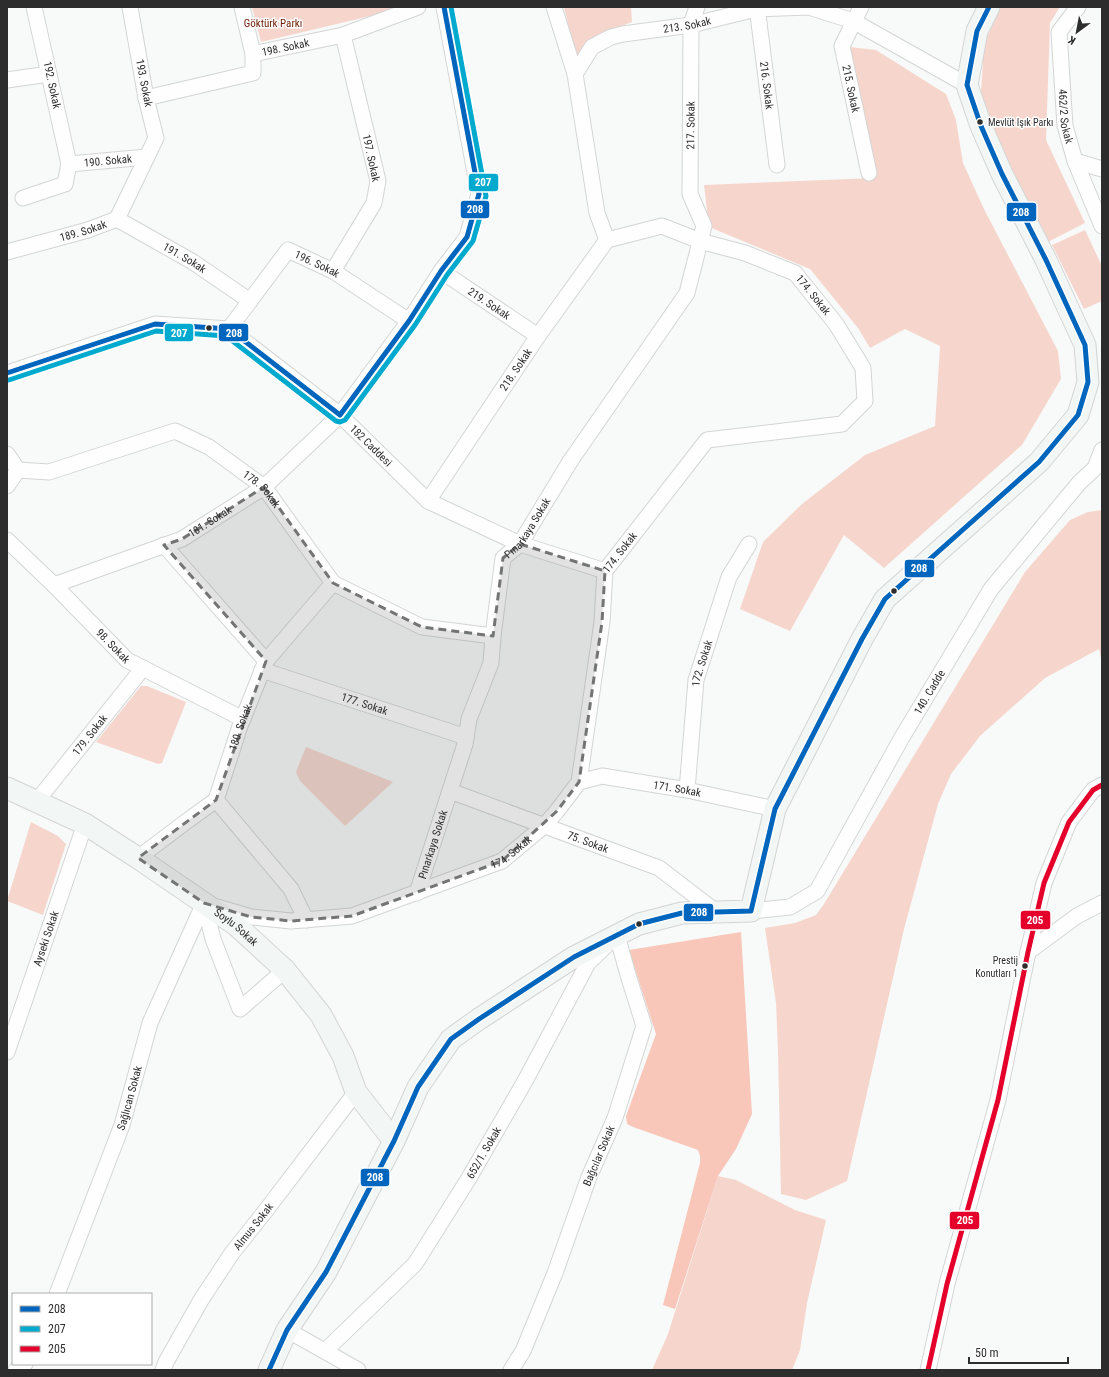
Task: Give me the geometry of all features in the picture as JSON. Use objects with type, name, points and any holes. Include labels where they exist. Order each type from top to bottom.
[{"type":"street","name":"192. Sokak","points":[[34,7],[69,164]]},
{"type":"street","name":"193. Sokak","points":[[130,7],[146,98],[156,138],[147,157]]},
{"type":"street","points":[[242,7],[253,54]]},
{"type":"street","name":"198. Sokak","points":[[146,98],[253,73],[253,54],[343,35],[418,7]]},
{"type":"street","name":"181. Sokak","points":[[54,585],[182,538],[264,487],[340,415],[409,321],[441,271],[467,237],[479,194],[444,7]]},
{"type":"street","points":[[554,7],[575,74],[597,214],[607,240]]},
{"type":"street","name":"217. Sokak","points":[[697,7],[691,24],[690,194],[704,226],[700,241]]},
{"type":"street","name":"213. Sokak","points":[[575,74],[592,47],[611,37],[691,24],[756,8],[809,7],[853,21],[967,85]]},
{"type":"street","name":"215. Sokak","points":[[861,7],[842,46],[869,173]]},
{"type":"street","points":[[269,1370],[287,1330],[326,1272],[394,1141],[418,1087],[451,1039],[574,957],[639,924],[682,913],[751,911],[774,809],[862,639],[885,599],[895,588],[1039,462],[1078,415],[1088,382],[1085,345],[1046,260],[1002,174],[981,126],[967,85],[978,31],[989,7]]},
{"type":"street","name":"462/2 Sokak","points":[[1078,7],[1059,32],[1065,126],[1075,161],[1102,226]]},
{"type":"street","name":"216. Sokak","points":[[756,8],[777,165]]},
{"type":"street","name":"197. Sokak","points":[[333,271],[374,203],[378,181],[343,35]]},
{"type":"street","points":[[7,80],[49,74]]},
{"type":"street","name":"190. Sokak","points":[[69,164],[147,157]]},
{"type":"street","name":"189. Sokak","points":[[7,252],[88,230],[116,219],[147,157]]},
{"type":"street","points":[[1075,161],[1102,169]]},
{"type":"street","points":[[23,198],[65,184],[69,164]]},
{"type":"street","name":"191. Sokak","points":[[116,219],[193,262],[250,301]]},
{"type":"street","name":"174. Sokak","points":[[204,903],[251,917],[291,921],[352,916],[502,861],[544,826],[579,782],[602,622],[605,571],[707,440],[842,424],[865,401],[863,368],[836,324],[795,273],[745,253],[700,241],[662,226],[607,240]]},
{"type":"street","name":"218. Sokak","points":[[428,501],[538,336],[607,240]]},
{"type":"street","name":"Pınarkaya Sokak","points":[[417,892],[450,791],[466,737],[469,719],[492,663],[493,636],[503,558],[520,544],[571,460],[687,293],[700,241]]},
{"type":"street","name":"196. Sokak","points":[[229,329],[288,250],[333,271],[409,321]]},
{"type":"street","name":"219. Sokak","points":[[441,271],[538,336]]},
{"type":"street","points":[[7,374],[155,324],[229,329]]},
{"type":"street","name":"182 Caddesi","points":[[229,329],[340,415],[428,501],[520,544],[605,571]]},
{"type":"street","name":"178. Sokak","points":[[18,470],[50,472],[175,431],[209,447],[264,487],[333,583],[422,626],[493,636]]},
{"type":"street","name":"140. Cadde","points":[[751,911],[790,907],[817,891],[901,739],[991,589],[1079,484],[1098,469],[1102,450]]},
{"type":"street","points":[[7,454],[18,470],[7,486]]},
{"type":"street","name":"98. Sokak","points":[[7,540],[54,585],[127,660],[243,719]]},
{"type":"street","name":"172. Sokak","points":[[687,790],[696,680],[729,577],[749,544]]},
{"type":"street","points":[[164,545],[264,666]]},
{"type":"street","name":"180. Sokak","points":[[216,800],[243,719],[264,666],[333,583]]},
{"type":"street","name":"177. Sokak","points":[[264,666],[466,737]]},
{"type":"street","name":"179. Sokak","points":[[36,802],[143,668]]},
{"type":"street","name":"171. Sokak","points":[[579,782],[602,776],[687,790],[774,809]]},
{"type":"street","points":[[928,1370],[947,1284],[998,1100],[1028,952],[1044,883],[1069,822],[1093,790],[1102,784]]},
{"type":"street","name":"Soylu Sokak","points":[[7,788],[85,824],[138,858],[236,925],[285,970],[321,1015],[342,1056],[356,1092],[394,1141]]},
{"type":"street","name":"75. Sokak","points":[[450,791],[659,868],[715,911]]},
{"type":"street","points":[[138,858],[216,800],[291,889],[306,920]]},
{"type":"street","name":"Ayseki Sokak","points":[[7,1052],[85,824]]},
{"type":"street","points":[[204,903],[213,939],[240,1009],[285,970]]},
{"type":"street","name":"Sağlıcan Sokak","points":[[57,1293],[122,1124],[150,1023],[204,903]]},
{"type":"street","points":[[1028,952],[1077,916],[1102,903]]},
{"type":"street","name":"652/1. Sokak","points":[[324,1351],[415,1264],[470,1178],[525,1081],[588,963],[617,935]]},
{"type":"street","name":"Bağcılar Sokak","points":[[511,1370],[523,1351],[555,1273],[589,1177],[615,1118],[644,1026],[617,935]]},
{"type":"street","name":"Almus Sokak","points":[[164,1370],[166,1362],[201,1300],[232,1253],[356,1092]]},
{"type":"street","points":[[287,1330],[358,1370]]},
{"type":"highlighted area","points":[[264,487],[333,583],[422,627],[493,636],[503,558],[520,544],[605,571],[602,622],[579,782],[557,811],[502,861],[352,916],[291,921],[251,917],[204,903],[138,858],[216,800],[266,661],[164,545],[182,539]]},
{"type":"green space","name":"Göktürk Parkı","points":[[252,7],[396,7],[379,14],[261,42]]},
{"type":"green space","points":[[564,7],[631,7],[632,22],[599,35],[586,44],[576,58]]},
{"type":"green space","points":[[1001,7],[1060,7],[1050,23],[1046,140],[1085,223],[1048,242],[1000,148],[981,94],[984,44]]},
{"type":"green space","points":[[850,47],[876,50],[946,94],[956,120],[963,163],[984,209],[1058,351],[1061,379],[1022,445],[884,568],[844,535],[790,631],[740,609],[763,542],[802,504],[865,455],[935,426],[940,346],[905,329],[870,348],[858,328],[810,269],[709,227],[704,185],[874,178]]},
{"type":"green space","points":[[1085,230],[1102,266],[1102,301],[1084,309],[1052,245]]},
{"type":"green space","points":[[1102,510],[1102,663],[1099,649],[1045,678],[980,736],[951,774],[938,804],[904,929],[847,1181],[806,1200],[781,1194],[776,1003],[765,928],[795,923],[816,915],[1025,572],[1070,520],[1088,512]]},
{"type":"green space","points":[[141,686],[147,686],[186,702],[162,763],[158,764],[96,742]]},
{"type":"green space","points":[[306,747],[393,782],[345,826],[300,781],[296,772]]},
{"type":"green space","points":[[31,822],[58,836],[66,844],[43,915],[7,901]]},
{"type":"green space","points":[[718,1176],[736,1180],[795,1210],[826,1220],[807,1303],[800,1350],[792,1370],[652,1370],[668,1334]]},
{"type":"shaded area","points":[[741,932],[752,1114],[736,1149],[718,1176],[675,1309],[663,1305],[700,1163],[700,1156],[698,1150],[627,1124],[626,1116],[656,1034],[629,950]]},
{"type":"transit line","name":"208","points":[[7,373],[155,324],[229,329],[340,415],[409,321],[441,271],[467,237],[479,194],[444,7]]},
{"type":"transit line","name":"207","points":[[9,380],[156,331],[226,336],[336,421],[340,422],[345,420],[415,325],[447,275],[473,241],[486,196],[451,7]]},
{"type":"transit line","name":"208","points":[[269,1370],[287,1330],[326,1272],[394,1141],[418,1087],[451,1039],[574,957],[639,924],[682,913],[751,911],[775,809],[862,639],[885,599],[1039,462],[1078,415],[1088,382],[1085,345],[1046,260],[1002,174],[981,126],[967,85],[977,31],[989,7]]},
{"type":"transit line","name":"205","points":[[928,1370],[947,1284],[998,1100],[1028,952],[1044,883],[1069,822],[1093,790],[1102,785]]},
{"type":"place","name":"Mevlüt Işık Parkı","points":[[980,122]]},
{"type":"place","name":"Prestij Konutları 1","points":[[1025,966]]}]
